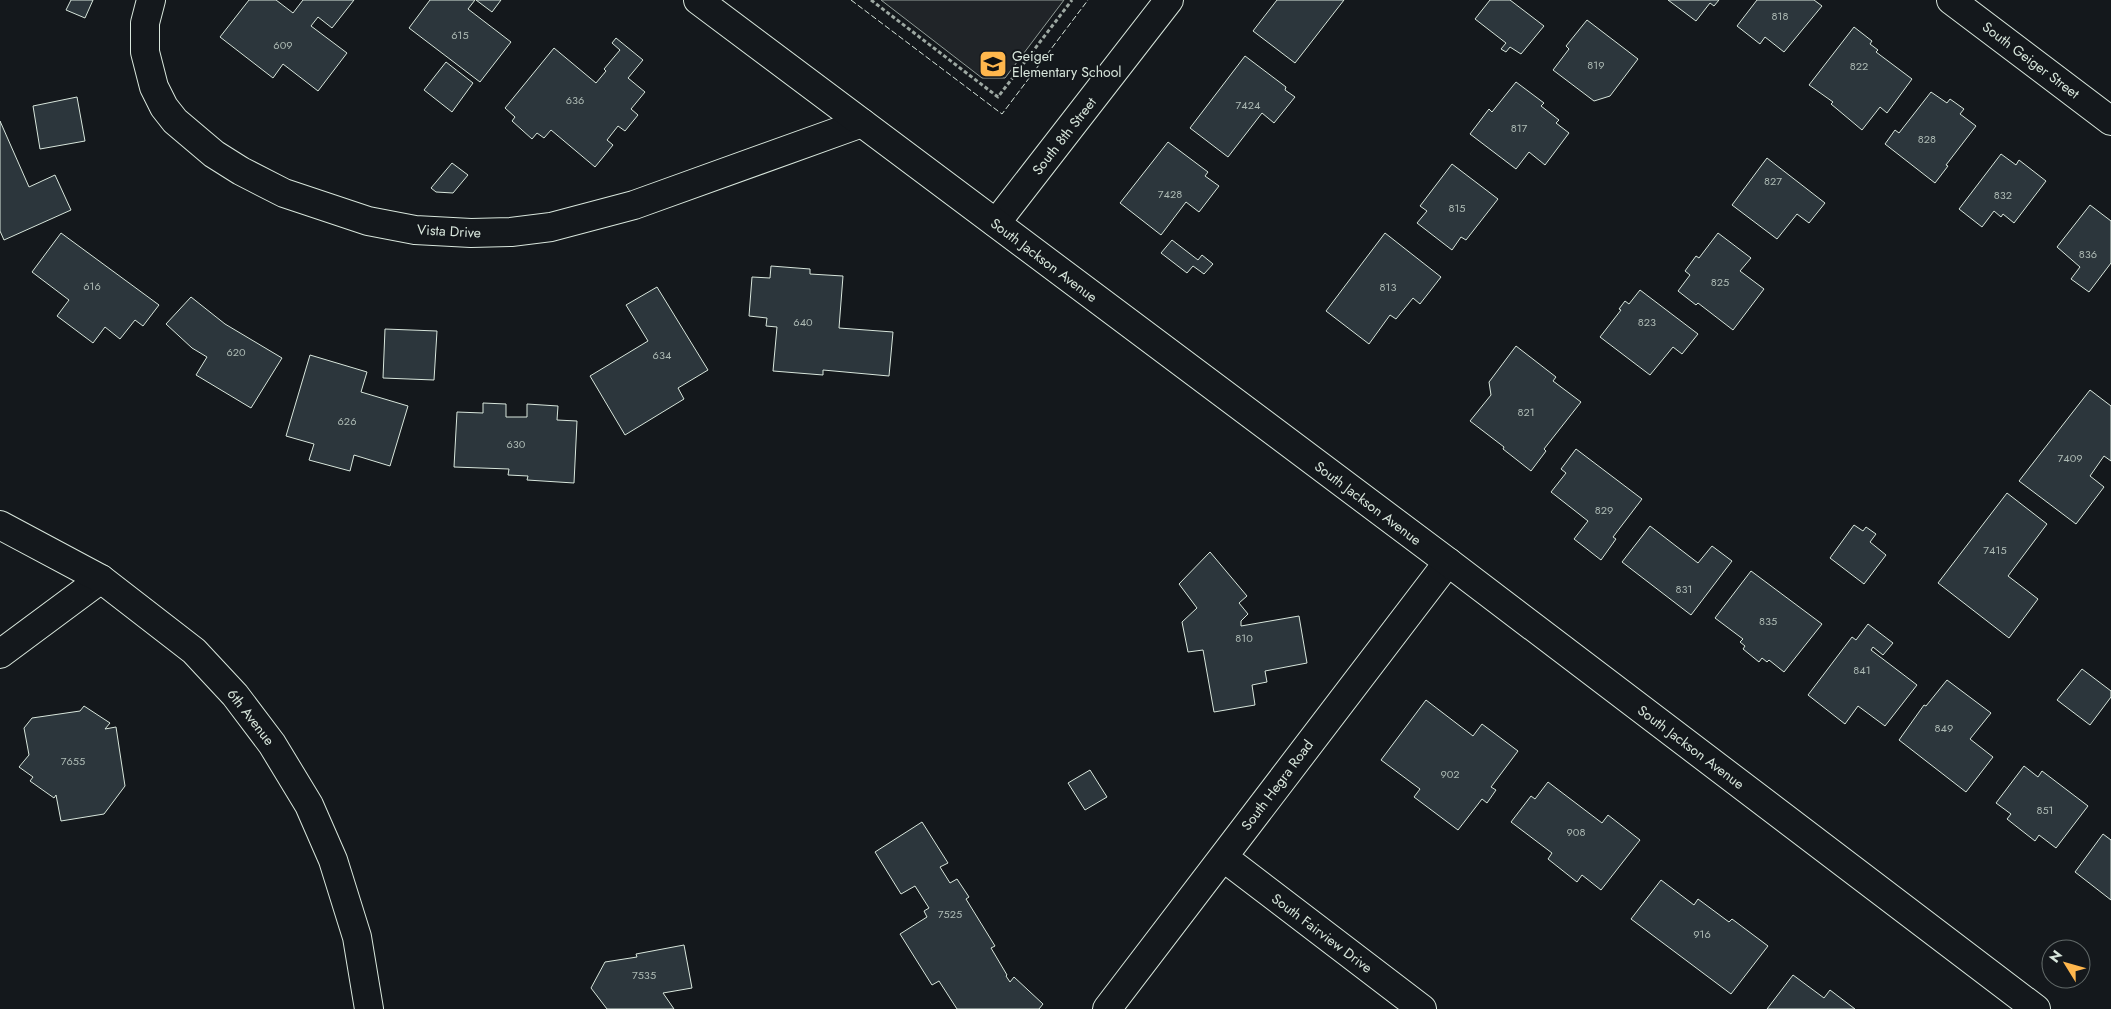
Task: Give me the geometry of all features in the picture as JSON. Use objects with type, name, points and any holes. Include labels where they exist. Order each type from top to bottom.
[{"type":"street","name":"Vista Drive","points":[[151,0],[145,23],[144,52],[154,87],[175,121],[214,154],[284,193],[368,221],[415,230],[471,233],[511,232],[551,227],[634,205],[862,123]]},
{"type":"street","name":"South Jackson Avenue","points":[[698,0],[1448,562],[2036,1009]]},
{"type":"street","name":"South 8th Street","points":[[996,223],[1169,0]]},
{"type":"street","name":"South Geiger Street","points":[[1951,0],[2111,121]]},
{"type":"street","name":"6th Avenue","points":[[0,525],[101,579],[194,651],[235,696],[272,744],[308,805],[333,860],[357,937],[368,1009]]},
{"type":"street","name":"South Hegra Road","points":[[1107,1009],[1448,562]]},
{"type":"street","points":[[0,654],[101,579]]},
{"type":"street","name":"South Fairview Drive","points":[[1223,858],[1422,1009]]},
{"type":"path","points":[[871,0],[998,97],[1072,0]]},
{"type":"shaded area","points":[[881,0],[1064,0],[1005,78],[982,78]]},
{"type":"building","points":[[71,0],[93,0],[85,18],[66,10]]},
{"type":"building","points":[[249,0],[276,0],[293,13],[303,0],[354,0],[332,28],[318,17],[311,26],[347,53],[318,91],[283,64],[273,78],[220,37]]},
{"type":"building","points":[[430,0],[475,0],[468,9],[511,42],[480,82],[409,28]]},
{"type":"building","points":[[476,0],[501,0],[492,12]]},
{"type":"building","points":[[1277,0],[1344,0],[1295,63],[1253,31]]},
{"type":"building","points":[[1490,0],[1510,0],[1544,26],[1521,54],[1510,47],[1506,52],[1501,49],[1506,43],[1475,19]]},
{"type":"building","points":[[1668,0],[1719,0],[1714,6],[1710,3],[1696,21]]},
{"type":"building","points":[[1757,0],[1814,0],[1822,6],[1784,52],[1765,37],[1760,44],[1737,26]]},
{"type":"building","points":[[1587,20],[1638,59],[1610,96],[1594,101],[1553,70],[1569,49],[1566,46]]},
{"type":"building","points":[[1854,27],[1872,41],[1870,44],[1878,50],[1876,52],[1912,79],[1887,113],[1880,107],[1862,130],[1831,104],[1833,102],[1809,85]]},
{"type":"building","points":[[616,38],[643,60],[628,78],[645,92],[631,109],[638,115],[625,131],[618,126],[607,140],[613,145],[595,167],[551,130],[544,138],[537,133],[532,139],[512,121],[515,117],[505,108],[554,48],[596,83],[606,71],[604,69],[620,50],[612,43]]},
{"type":"building","points":[[1245,56],[1286,87],[1285,90],[1295,97],[1274,123],[1262,113],[1228,157],[1190,128]]},
{"type":"building","points":[[446,62],[473,83],[452,112],[424,90]]},
{"type":"building","points":[[1516,82],[1544,103],[1541,106],[1559,120],[1556,123],[1569,133],[1545,165],[1529,152],[1516,169],[1470,134],[1489,109],[1492,112]]},
{"type":"building","points":[[1931,92],[1947,103],[1950,99],[1964,109],[1960,114],[1976,126],[1946,165],[1948,166],[1935,183],[1885,144],[1895,130],[1899,133]]},
{"type":"building","points":[[77,97],[85,141],[40,149],[33,106]]},
{"type":"building","points":[[0,121],[29,187],[55,175],[71,210],[4,240],[0,231]]},
{"type":"building","points":[[1168,142],[1208,172],[1205,176],[1219,186],[1199,212],[1186,202],[1161,235],[1120,203]]},
{"type":"building","points":[[2001,154],[2016,165],[2019,160],[2046,181],[2014,223],[2003,214],[2001,217],[1994,211],[1982,227],[1959,209]]},
{"type":"building","points":[[1767,158],[1825,203],[1809,223],[1797,214],[1777,239],[1732,205]]},
{"type":"building","points":[[452,163],[468,175],[453,193],[436,192],[431,188]]},
{"type":"building","points":[[1452,164],[1498,199],[1466,240],[1461,237],[1452,250],[1417,223],[1427,211],[1420,206]]},
{"type":"building","points":[[2090,205],[2111,221],[2111,263],[2089,292],[2071,279],[2080,267],[2057,247]]},
{"type":"building","points":[[61,233],[159,305],[143,326],[135,320],[120,339],[105,327],[93,343],[57,316],[69,300],[32,272]]},
{"type":"building","points":[[1385,233],[1441,277],[1420,304],[1413,298],[1396,319],[1390,315],[1369,344],[1326,311]]},
{"type":"building","points":[[1718,233],[1751,258],[1740,271],[1764,289],[1733,330],[1698,303],[1696,305],[1678,291],[1690,275],[1685,271],[1696,256],[1699,258]]},
{"type":"building","points":[[1172,240],[1198,260],[1202,255],[1213,264],[1204,274],[1193,266],[1187,273],[1161,253]]},
{"type":"building","points":[[771,266],[810,269],[810,274],[843,276],[839,328],[893,332],[889,376],[823,370],[823,375],[773,371],[777,327],[766,326],[767,318],[749,316],[752,277],[770,278]]},
{"type":"building","points":[[657,287],[708,370],[678,388],[684,399],[625,435],[590,376],[648,341],[626,305]]},
{"type":"building","points":[[1640,290],[1698,334],[1682,354],[1673,347],[1650,375],[1600,337],[1621,310],[1619,309],[1625,301],[1629,304]]},
{"type":"building","points":[[191,297],[225,324],[282,358],[251,408],[196,375],[207,357],[192,348],[166,324]]},
{"type":"building","points":[[385,329],[437,331],[434,380],[383,378]]},
{"type":"building","points":[[1516,346],[1556,377],[1553,381],[1581,402],[1544,449],[1546,451],[1531,471],[1470,421],[1491,395],[1489,382]]},
{"type":"building","points":[[310,355],[367,372],[361,392],[408,406],[390,466],[354,455],[350,471],[309,460],[314,444],[286,436]]},
{"type":"building","points":[[2090,390],[2111,406],[2111,461],[2104,456],[2090,476],[2104,487],[2076,524],[2019,481]]},
{"type":"building","points":[[483,403],[506,404],[506,417],[527,417],[527,404],[558,406],[557,420],[577,421],[574,483],[527,480],[528,476],[508,475],[509,469],[454,467],[457,412],[483,413]]},
{"type":"building","points":[[1576,449],[1642,499],[1613,537],[1616,539],[1601,560],[1574,539],[1588,521],[1551,492],[1566,473],[1561,469]]},
{"type":"building","points":[[2007,493],[2047,524],[2008,576],[2038,599],[2009,638],[1938,583]]},
{"type":"building","points":[[1854,525],[1863,531],[1866,527],[1876,534],[1870,542],[1886,555],[1864,584],[1830,558]]},
{"type":"building","points":[[1650,526],[1698,563],[1712,546],[1732,561],[1691,615],[1622,562]]},
{"type":"building","points":[[1210,552],[1247,596],[1239,603],[1248,614],[1241,621],[1241,626],[1299,616],[1307,663],[1265,671],[1267,682],[1252,685],[1255,705],[1214,712],[1203,650],[1188,652],[1182,622],[1197,608],[1179,584]]},
{"type":"building","points":[[1751,571],[1822,624],[1784,672],[1769,660],[1767,662],[1762,658],[1759,662],[1743,649],[1745,646],[1740,642],[1743,639],[1715,618]]},
{"type":"building","points":[[1868,624],[1893,643],[1883,655],[1873,647],[1871,650],[1917,685],[1885,726],[1858,706],[1845,724],[1808,695],[1852,637],[1856,640]]},
{"type":"building","points":[[2082,669],[2111,691],[2111,697],[2090,725],[2057,700]]},
{"type":"building","points":[[1947,680],[1991,713],[1970,739],[1993,757],[1966,792],[1899,740],[1924,705],[1926,706]]},
{"type":"building","points":[[1426,700],[1473,736],[1482,724],[1518,751],[1491,787],[1496,790],[1487,803],[1482,799],[1458,830],[1414,797],[1420,789],[1381,760]]},
{"type":"building","points":[[84,706],[110,723],[105,729],[116,727],[125,786],[104,814],[61,821],[56,795],[54,798],[30,781],[33,777],[19,767],[29,755],[24,728],[32,718],[80,711]]},
{"type":"building","points":[[2024,766],[2038,777],[2042,771],[2088,806],[2056,848],[2039,835],[2035,841],[2007,819],[2011,814],[1996,803]]},
{"type":"building","points":[[1090,770],[1107,797],[1085,810],[1068,783]]},
{"type":"building","points":[[1548,782],[1602,823],[1608,815],[1640,840],[1601,890],[1582,875],[1577,882],[1548,859],[1552,853],[1511,822],[1531,796],[1535,799]]},
{"type":"building","points":[[922,822],[948,863],[940,867],[950,883],[957,879],[969,897],[966,899],[995,946],[991,948],[1006,976],[1010,982],[1014,977],[1043,1004],[1039,1009],[957,1009],[939,981],[932,985],[900,934],[927,917],[924,911],[929,908],[915,886],[901,894],[875,852]]},
{"type":"building","points":[[2103,834],[2111,840],[2111,900],[2075,872]]},
{"type":"building","points":[[1661,880],[1694,905],[1698,899],[1729,922],[1732,919],[1768,946],[1731,994],[1631,919]]},
{"type":"building","points":[[684,945],[692,988],[663,993],[674,1009],[607,1009],[591,988],[605,962],[637,957],[636,954]]},
{"type":"building","points":[[1793,975],[1824,998],[1830,990],[1855,1009],[1767,1009]]},
{"type":"fence","points":[[851,0],[1002,114],[1088,0]]},
{"type":"place","name":"Geiger Elementary School","points":[[993,64]]}]
